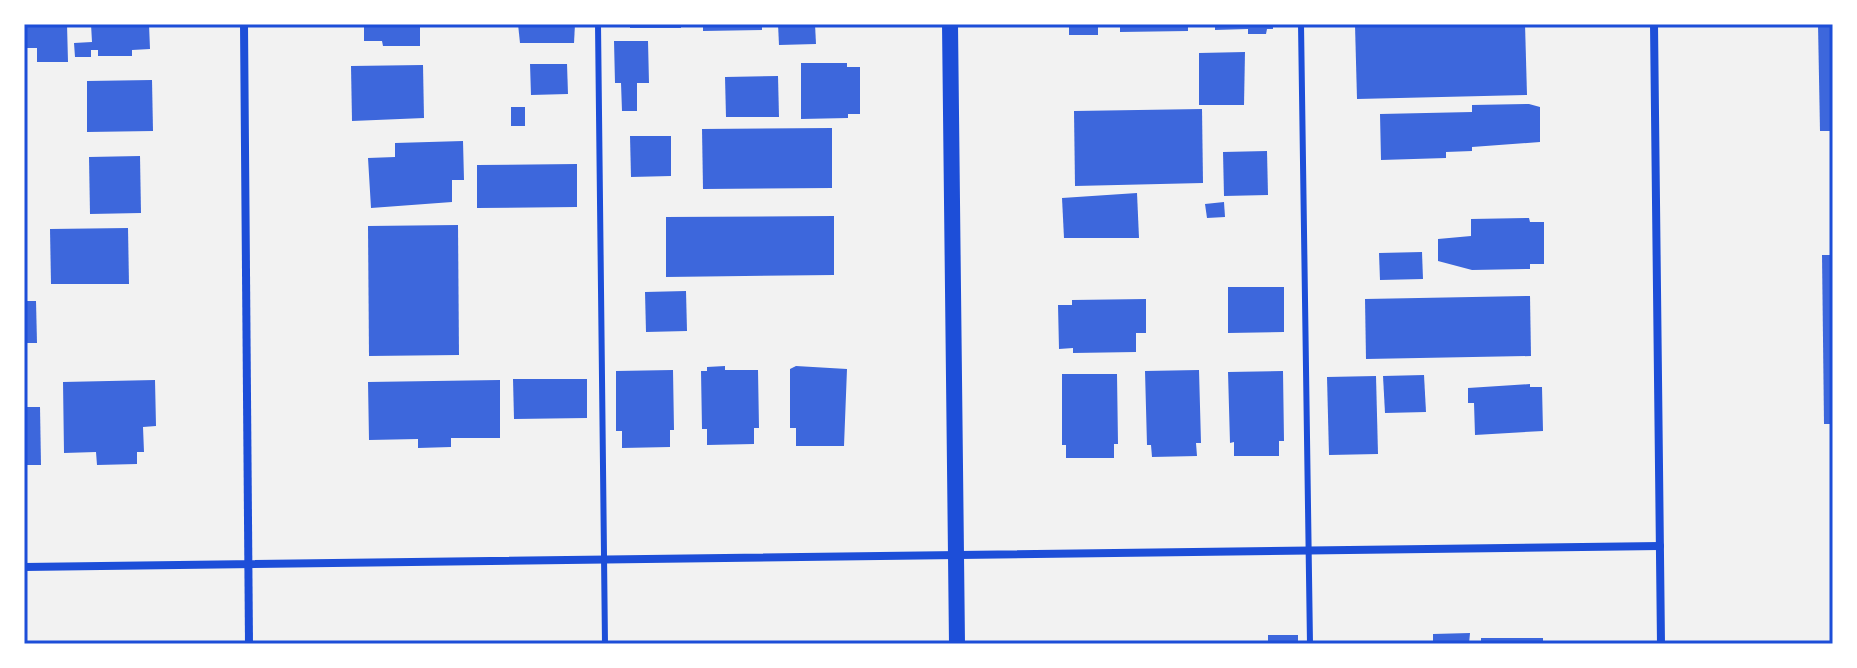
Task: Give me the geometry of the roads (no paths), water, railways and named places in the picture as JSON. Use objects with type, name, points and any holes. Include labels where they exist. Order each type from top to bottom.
[{"type":"main road","points":[[950,24],[957,644]]},
{"type":"street","points":[[244,24],[249,644]]},
{"type":"street","points":[[1654,24],[1661,644]]},
{"type":"street","points":[[24,567],[1660,546]]},
{"type":"lane","points":[[598,24],[605,644]]},
{"type":"lane","points":[[1301,24],[1310,644]]}]
